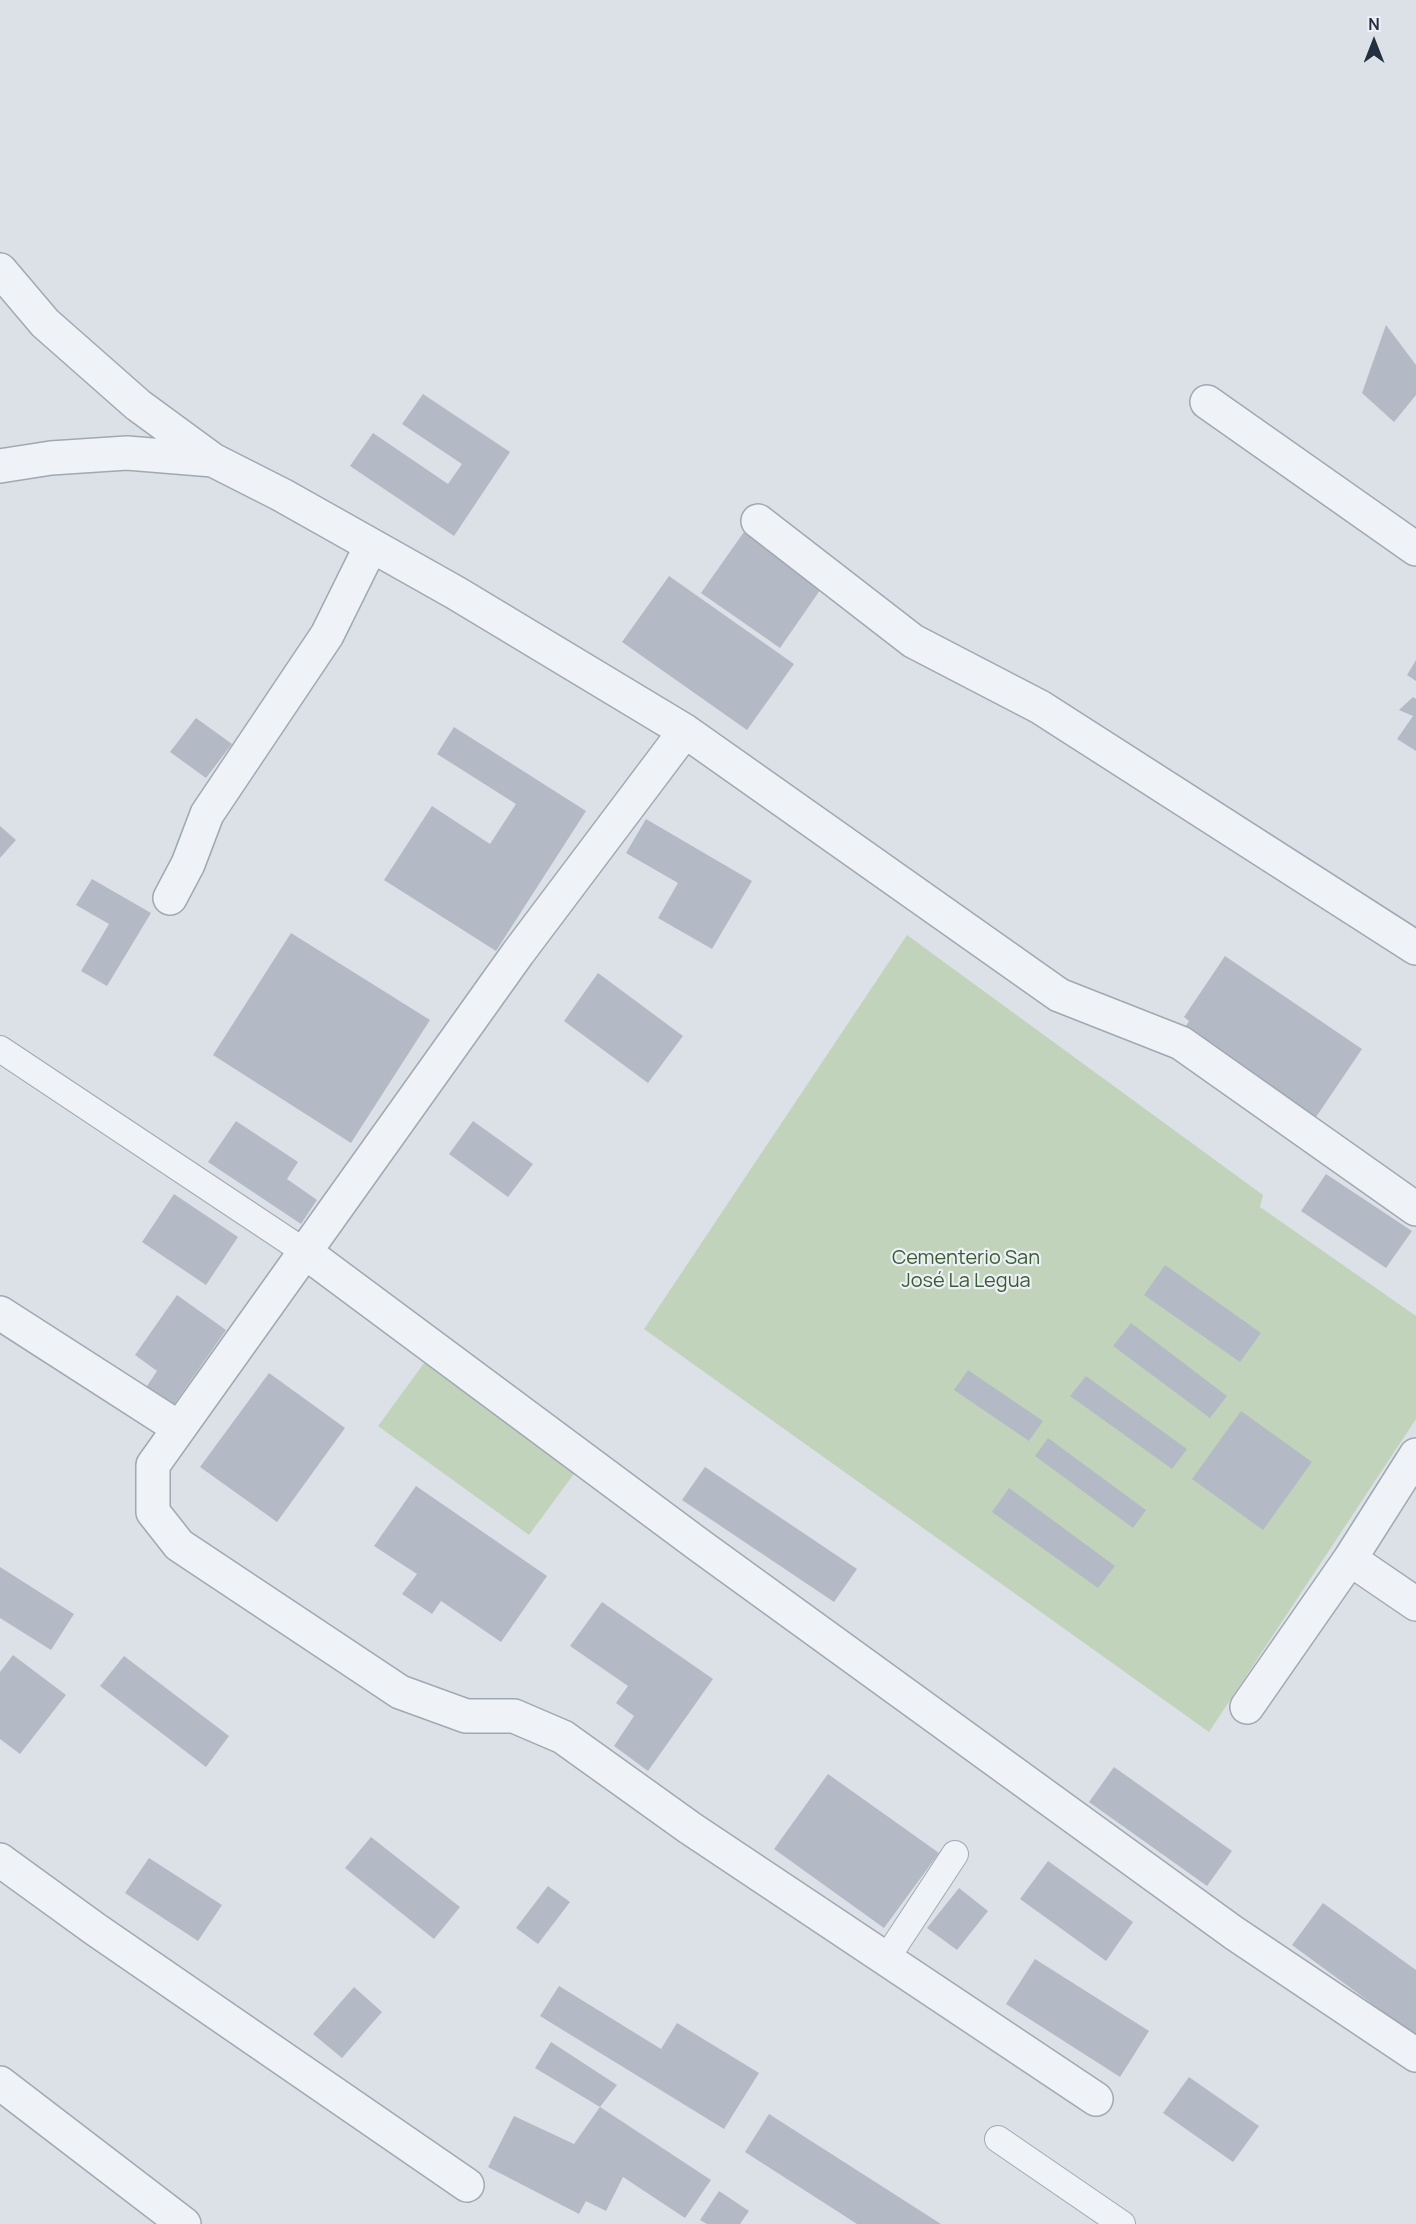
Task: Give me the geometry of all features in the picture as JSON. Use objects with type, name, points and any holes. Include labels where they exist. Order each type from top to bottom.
[{"type":"street","points":[[0,270],[53,330],[138,405],[213,460],[282,495],[456,594],[685,731],[1059,995],[1181,1043],[1416,1209]]},
{"type":"street","points":[[1207,402],[1416,549]]},
{"type":"street","points":[[0,466],[51,458],[127,453],[213,460]]},
{"type":"street","points":[[758,520],[913,640],[1040,707],[1416,948]]},
{"type":"street","points":[[170,898],[188,864],[207,814],[327,635],[371,546]]},
{"type":"street","points":[[685,731],[518,953],[153,1465],[153,1512],[179,1545],[400,1692],[466,1716],[514,1716],[563,1737],[690,1828],[1096,2099]]},
{"type":"street","points":[[305,1252],[699,1545],[1215,1919],[1416,2055]]},
{"type":"street","points":[[0,1313],[179,1428]]},
{"type":"street","points":[[1247,1707],[1350,1559],[1416,1455]]},
{"type":"street","points":[[1350,1559],[1416,1604]]},
{"type":"street","points":[[0,1860],[95,1929],[467,2185]]},
{"type":"street","points":[[0,2083],[184,2224]]},
{"type":"lane","points":[[0,1049],[305,1252]]},
{"type":"lane","points":[[886,1959],[956,1854]]},
{"type":"lane","points":[[998,2139],[1122,2224]]},
{"type":"green space","name":"Cementerio San José La Legua","points":[[907,935],[1263,1195],[1260,1207],[1416,1316],[1416,1419],[1209,1732],[644,1329]]},
{"type":"green space","points":[[427,1359],[579,1467],[529,1535],[378,1426]]},
{"type":"building","points":[[1386,325],[1416,365],[1416,395],[1394,422],[1362,393]]},
{"type":"building","points":[[423,394],[510,452],[454,536],[350,466],[373,433],[448,484],[462,464],[402,424]]},
{"type":"building","points":[[746,529],[825,583],[780,648],[701,593]]},
{"type":"building","points":[[669,576],[794,664],[747,730],[622,642]]},
{"type":"building","points":[[1416,660],[1416,681],[1407,675]]},
{"type":"building","points":[[1413,697],[1416,699],[1416,751],[1397,739],[1413,716],[1399,710]]},
{"type":"building","points":[[196,718],[232,744],[206,778],[170,752]]},
{"type":"building","points":[[454,727],[586,811],[496,951],[384,880],[432,806],[490,844],[516,804],[437,754]]},
{"type":"building","points":[[646,819],[752,881],[712,949],[658,918],[678,883],[626,853]]},
{"type":"building","points":[[0,826],[16,840],[0,858]]},
{"type":"building","points":[[92,879],[151,913],[107,986],[81,971],[109,924],[76,905]]},
{"type":"building","points":[[291,933],[430,1020],[351,1143],[213,1055]]},
{"type":"building","points":[[1225,956],[1362,1049],[1310,1126],[1180,1036],[1189,1021],[1184,1017]]},
{"type":"building","points":[[598,973],[683,1036],[648,1083],[564,1021]]},
{"type":"building","points":[[236,1121],[298,1162],[287,1179],[317,1200],[301,1224],[208,1162]]},
{"type":"building","points":[[473,1121],[533,1164],[508,1197],[449,1154]]},
{"type":"building","points":[[1326,1174],[1412,1231],[1386,1268],[1301,1211]]},
{"type":"building","points":[[174,1194],[238,1237],[206,1285],[142,1242]]},
{"type":"building","points":[[1165,1265],[1261,1333],[1240,1362],[1144,1295]]},
{"type":"building","points":[[177,1295],[226,1330],[170,1410],[143,1392],[157,1371],[135,1355]]},
{"type":"building","points":[[1131,1323],[1227,1396],[1210,1418],[1113,1346]]},
{"type":"building","points":[[968,1370],[1043,1421],[1029,1441],[954,1390]]},
{"type":"building","points":[[269,1373],[345,1428],[277,1522],[200,1467]]},
{"type":"building","points":[[1086,1376],[1187,1449],[1172,1469],[1070,1396]]},
{"type":"building","points":[[1241,1411],[1312,1462],[1263,1530],[1192,1479]]},
{"type":"building","points":[[1048,1438],[1146,1510],[1133,1528],[1035,1456]]},
{"type":"building","points":[[705,1467],[857,1569],[834,1602],[682,1500]]},
{"type":"building","points":[[416,1486],[547,1576],[501,1642],[441,1601],[432,1614],[402,1594],[417,1574],[374,1546]]},
{"type":"building","points":[[1009,1488],[1115,1566],[1098,1588],[992,1512]]},
{"type":"building","points":[[0,1567],[74,1614],[51,1650],[0,1618]]},
{"type":"building","points":[[602,1602],[713,1679],[648,1771],[614,1746],[634,1716],[616,1703],[628,1686],[570,1646]]},
{"type":"building","points":[[13,1655],[66,1695],[20,1754],[0,1739],[0,1672]]},
{"type":"building","points":[[124,1656],[229,1736],[206,1767],[100,1686]]},
{"type":"building","points":[[1114,1767],[1232,1851],[1207,1886],[1089,1802]]},
{"type":"building","points":[[828,1774],[939,1853],[884,1928],[774,1849]]},
{"type":"building","points":[[371,1837],[460,1907],[434,1939],[345,1868]]},
{"type":"building","points":[[149,1858],[222,1905],[198,1941],[125,1893]]},
{"type":"building","points":[[1048,1861],[1133,1922],[1106,1961],[1020,1899]]},
{"type":"building","points":[[548,1886],[570,1902],[538,1944],[516,1928]]},
{"type":"building","points":[[959,1888],[988,1911],[957,1950],[927,1928]]},
{"type":"building","points":[[1323,1903],[1416,1970],[1416,2036],[1292,1945]]},
{"type":"building","points":[[1035,1959],[1149,2031],[1120,2077],[1006,2004]]},
{"type":"building","points":[[559,1986],[661,2049],[677,2023],[759,2073],[724,2129],[540,2016]]},
{"type":"building","points":[[354,1987],[382,2012],[342,2058],[313,2034]]},
{"type":"building","points":[[551,2042],[617,2085],[600,2107],[535,2068]]},
{"type":"building","points":[[1189,2077],[1259,2126],[1233,2162],[1163,2113]]},
{"type":"building","points":[[600,2107],[711,2180],[685,2218],[623,2177],[606,2211],[586,2201],[579,2214],[488,2167],[514,2116],[574,2144]]},
{"type":"building","points":[[769,2114],[941,2224],[857,2224],[745,2152]]},
{"type":"building","points":[[719,2191],[749,2211],[740,2224],[707,2224],[700,2220]]}]
